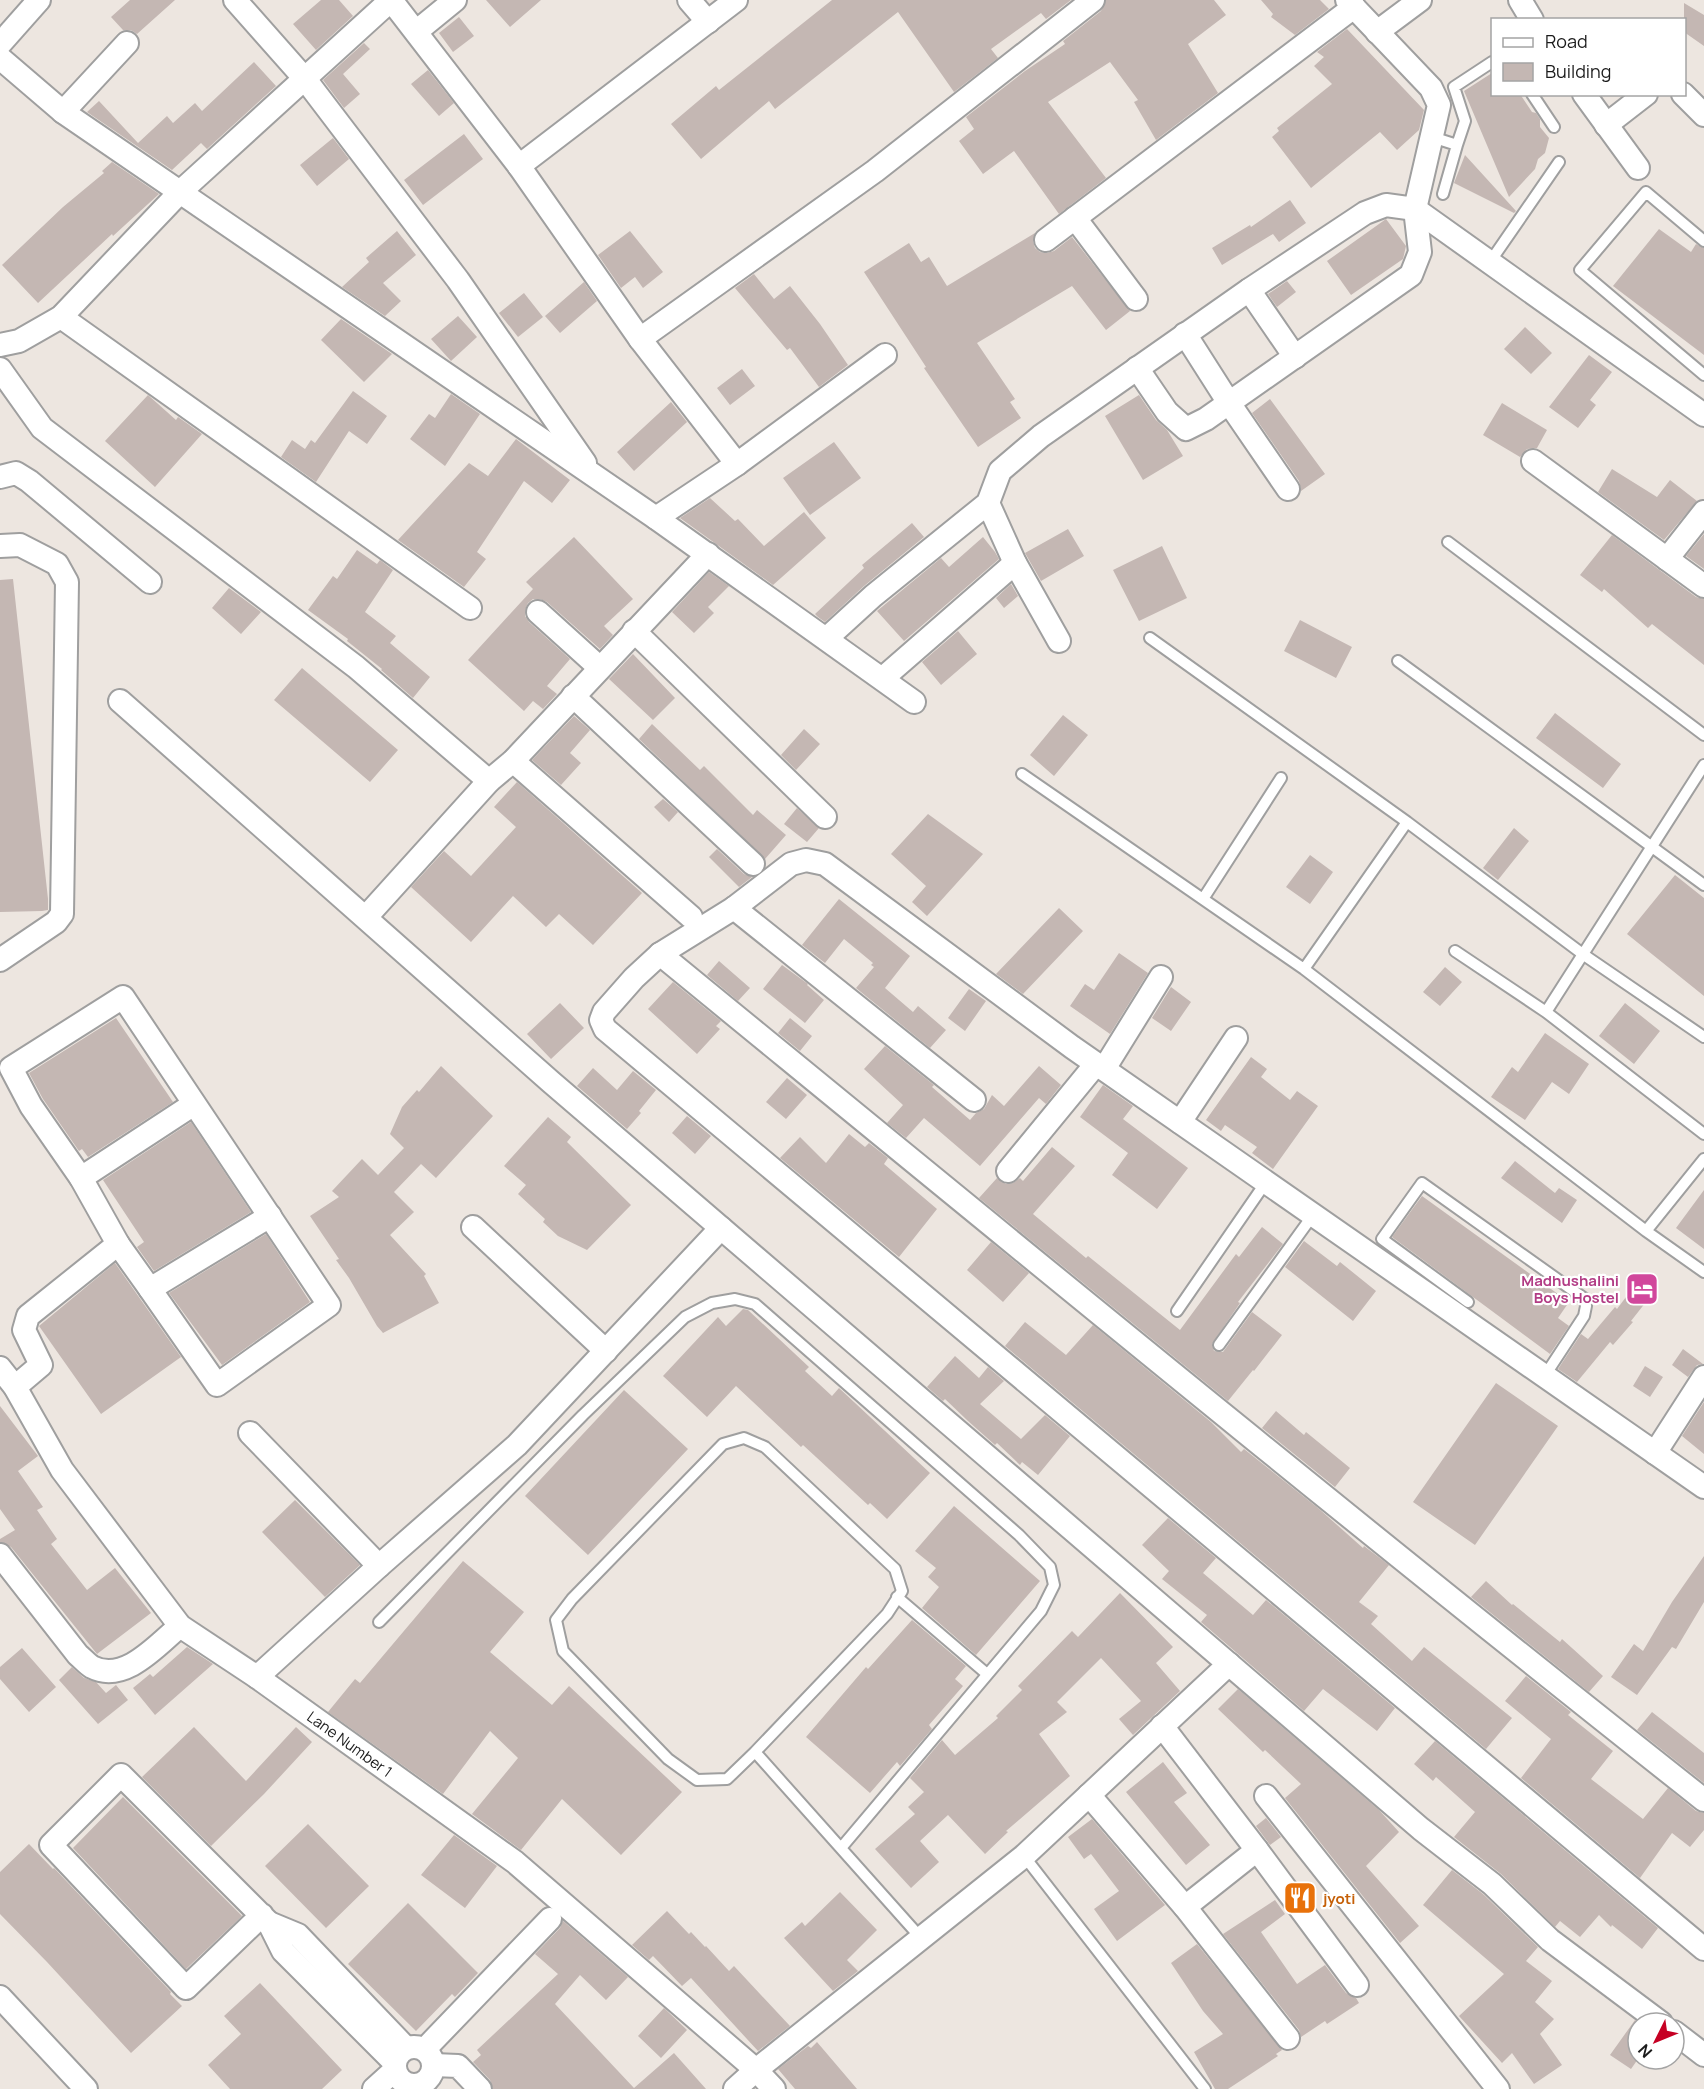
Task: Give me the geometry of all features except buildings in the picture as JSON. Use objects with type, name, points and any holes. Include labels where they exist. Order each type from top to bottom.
[{"type":"street","points":[[0,44],[39,0]]},
{"type":"street","points":[[235,0],[305,79],[458,280],[593,475]]},
{"type":"street","points":[[0,345],[20,341],[61,317],[180,192],[391,0],[519,166],[639,339],[737,464]]},
{"type":"street","points":[[417,31],[455,0]]},
{"type":"street","points":[[689,0],[708,22]]},
{"type":"street","points":[[519,166],[736,0]]},
{"type":"street","points":[[639,339],[875,171],[1093,0]]},
{"type":"street","points":[[1377,32],[1420,0]]},
{"type":"street","points":[[1520,0],[1532,18]]},
{"type":"street","points":[[1046,240],[1351,3],[1431,88],[1439,105],[1415,208],[1420,252],[1411,275],[1206,419],[1186,429],[1167,412],[1137,368]]},
{"type":"street","points":[[63,112],[127,43]]},
{"type":"street","points":[[4,70],[708,554],[914,702]]},
{"type":"street","points":[[1585,96],[1638,168]]},
{"type":"street","points":[[1606,125],[1643,96]]},
{"type":"street","points":[[1685,96],[1704,115]]},
{"type":"street","points":[[827,638],[873,596],[988,503],[1000,471],[1041,436],[1249,290],[1365,213],[1386,205],[1415,208],[1704,414]]},
{"type":"street","points":[[1075,218],[1136,299]]},
{"type":"street","points":[[1249,290],[1295,357]]},
{"type":"street","points":[[61,317],[470,608]]},
{"type":"street","points":[[1185,334],[1288,489]]},
{"type":"street","points":[[656,518],[737,464],[885,355]]},
{"type":"street","points":[[0,369],[42,428],[356,668],[489,781]]},
{"type":"street","points":[[1533,461],[1704,586]]},
{"type":"street","points":[[0,477],[16,473],[29,481],[150,582]]},
{"type":"street","points":[[988,503],[1015,563],[1059,641]]},
{"type":"street","points":[[1666,559],[1704,512]]},
{"type":"street","points":[[0,546],[20,544],[57,564],[67,582],[62,914],[56,922],[0,960]]},
{"type":"street","points":[[366,916],[489,781],[513,761],[708,554]]},
{"type":"street","points":[[883,678],[1015,563]]},
{"type":"street","points":[[538,612],[600,668]]},
{"type":"street","points":[[634,632],[825,817]]},
{"type":"street","points":[[573,696],[753,864]]},
{"type":"street","points":[[120,702],[366,916],[551,1082],[1421,1829],[1492,1884],[1550,1940],[1645,2011]]},
{"type":"street","points":[[513,761],[690,917]]},
{"type":"street","points":[[1704,1487],[1100,1066],[825,864],[806,860],[791,864],[734,908],[660,954],[634,978],[604,1012],[602,1020],[605,1029],[1704,1949]]},
{"type":"street","points":[[734,908],[974,1100]]},
{"type":"street","points":[[660,954],[1238,1428],[1532,1665],[1704,1800]]},
{"type":"street","points":[[1008,1171],[1100,1066],[1161,976]]},
{"type":"street","points":[[123,998],[329,1305],[217,1385],[118,1244],[81,1178],[31,1106],[10,1068],[123,998]]},
{"type":"street","points":[[1180,1122],[1236,1038]]},
{"type":"street","points":[[81,1178],[194,1104]]},
{"type":"street","points":[[150,1289],[270,1216]]},
{"type":"street","points":[[473,1227],[606,1351]]},
{"type":"street","points":[[257,1677],[379,1566],[517,1446],[721,1228]]},
{"type":"street","points":[[15,1387],[41,1365],[24,1330],[28,1316],[118,1244]]},
{"type":"street","name":"Lane Number 1","points":[[0,1368],[15,1387],[62,1470],[180,1626],[257,1677],[515,1862],[756,2070],[774,2089]]},
{"type":"street","points":[[1655,1452],[1704,1377]]},
{"type":"street","points":[[250,1433],[379,1566]]},
{"type":"street","points":[[0,1555],[78,1655],[93,1667],[122,1670],[139,1660],[180,1626]]},
{"type":"street","points":[[735,2089],[1024,1856],[1229,1664]]},
{"type":"street","points":[[1162,1726],[1357,1985]]},
{"type":"street","points":[[265,1919],[186,1988],[51,1845],[121,1775],[265,1919],[430,2077],[420,2085],[412,2087]]},
{"type":"street","points":[[1089,1795],[1185,1907],[1288,2038]]},
{"type":"street","points":[[1266,1796],[1498,2089]]},
{"type":"street","points":[[1185,1907],[1257,1850]]},
{"type":"street","points":[[374,2089],[411,2059],[550,1919]]},
{"type":"street","points":[[0,1997],[86,2089]]},
{"type":"street","points":[[1686,2041],[1704,2055]]},
{"type":"street","points":[[411,2059],[458,2066],[480,2089]]},
{"type":"lane","points":[[1443,194],[1465,121],[1454,87],[1491,64]]},
{"type":"lane","points":[[1533,96],[1554,127]]},
{"type":"lane","points":[[1432,137],[1457,146]]},
{"type":"lane","points":[[1490,262],[1558,162]]},
{"type":"lane","points":[[1704,241],[1646,192],[1580,270],[1704,375]]},
{"type":"lane","points":[[1448,542],[1704,735]]},
{"type":"lane","points":[[1150,638],[1407,822],[1584,955],[1704,1037]]},
{"type":"lane","points":[[1398,661],[1704,885]]},
{"type":"lane","points":[[1546,1012],[1704,765]]},
{"type":"lane","points":[[1022,774],[1304,969],[1646,1231],[1704,1272]]},
{"type":"lane","points":[[1203,899],[1281,778]]},
{"type":"lane","points":[[1304,969],[1407,822]]},
{"type":"lane","points":[[1455,951],[1546,1012],[1704,1134]]},
{"type":"lane","points":[[1646,1231],[1704,1159]]},
{"type":"lane","points":[[1177,1311],[1266,1182]]},
{"type":"lane","points":[[1468,1302],[1382,1239],[1422,1184],[1585,1299],[1584,1316],[1544,1377]]},
{"type":"lane","points":[[1219,1345],[1313,1215]]},
{"type":"lane","points":[[379,1622],[583,1415],[685,1317],[712,1303],[735,1299],[754,1304],[1019,1535],[1050,1567],[1054,1585],[1041,1611],[841,1848]]},
{"type":"lane","points":[[744,1438],[765,1447],[895,1569],[902,1591],[887,1614],[755,1752],[727,1779],[697,1780],[668,1759],[563,1651],[556,1620],[572,1599],[723,1444],[744,1438]]},
{"type":"lane","points":[[897,1597],[987,1674]]},
{"type":"lane","points":[[755,1752],[921,1938]]},
{"type":"lane","points":[[1024,1856],[1205,2089]]},
{"type":"place","name":"Madhushalini Boys Hostel","points":[[1642,1289]]},
{"type":"place","name":"jyoti","points":[[1300,1898]]}]
